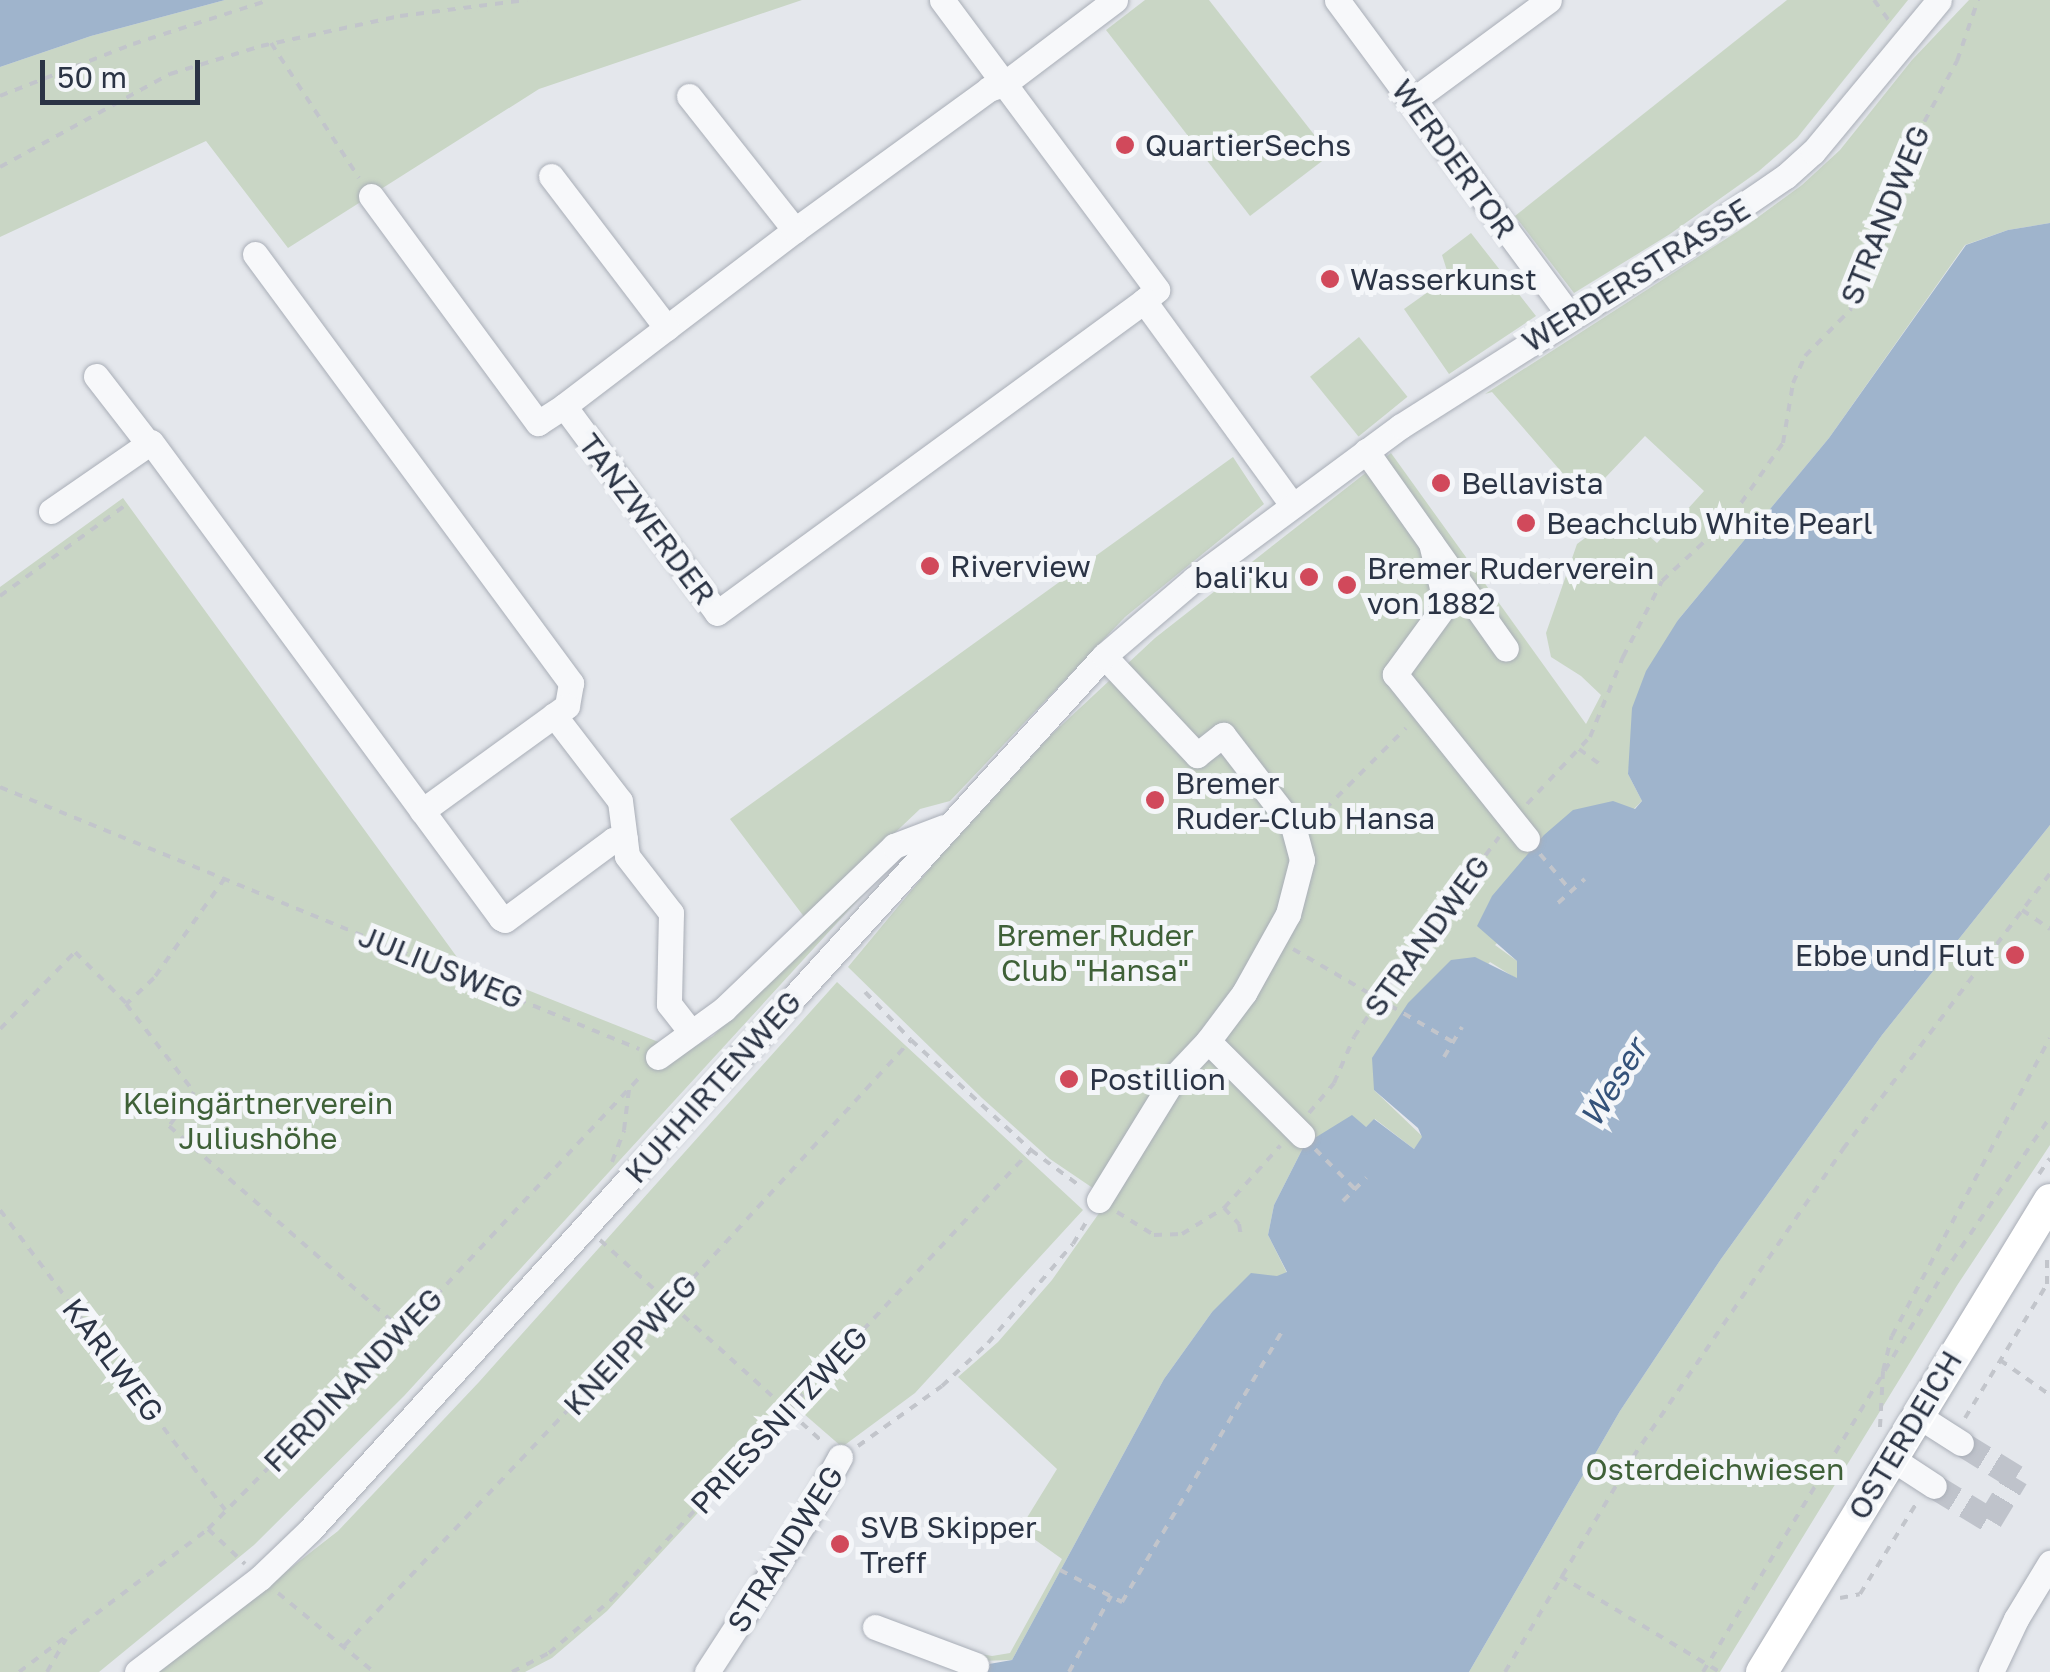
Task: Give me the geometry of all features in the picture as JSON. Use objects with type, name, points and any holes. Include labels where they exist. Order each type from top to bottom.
[{"type":"main road","name":"OSTERDEICH","points":[[1762,1672],[1805,1599],[1885,1443],[1917,1415],[2050,1200]]},
{"type":"street","points":[[942,0],[1156,290],[1144,301],[1292,505]]},
{"type":"street","name":"TANZWERDER","points":[[1114,0],[1004,84],[989,89],[795,230],[564,406],[717,612],[1144,301]]},
{"type":"street","name":"WERDERTOR","points":[[1337,0],[1571,317]]},
{"type":"street","points":[[1412,101],[1549,0]]},
{"type":"street","name":"WERDERSTRASSE","points":[[1292,505],[1366,451],[1730,216],[1800,165],[1939,0]]},
{"type":"street","points":[[688,96],[795,230]]},
{"type":"street","points":[[551,176],[667,328]]},
{"type":"street","points":[[371,196],[538,423],[564,406]]},
{"type":"street","points":[[255,254],[568,674],[570,698],[554,714],[422,812]]},
{"type":"street","points":[[96,376],[506,920],[613,840],[625,840]]},
{"type":"street","points":[[51,511],[147,442]]},
{"type":"street","points":[[1366,451],[1506,649]]},
{"type":"street","name":"KUHHIRTENWEG","points":[[136,1672],[260,1578],[310,1530],[1104,656],[1292,505]]},
{"type":"street","points":[[1431,543],[1446,604],[1395,674],[1519,830]]},
{"type":"street","points":[[1099,1200],[1176,1075],[1244,993],[1297,888],[1302,860],[1293,826],[1223,735],[1197,755],[1104,656]]},
{"type":"street","points":[[554,714],[620,801],[626,856],[671,913],[670,1004],[692,1032]]},
{"type":"street","points":[[658,1056],[724,1009],[894,846],[949,825]]},
{"type":"street","points":[[1208,1041],[1299,1132]]},
{"type":"street","points":[[1917,1415],[1957,1440]]},
{"type":"street","points":[[1885,1443],[1932,1484]]},
{"type":"street","name":"STRANDWEG","points":[[708,1672],[840,1458]]},
{"type":"street","points":[[1991,1672],[2016,1619],[2050,1563]]},
{"type":"street","points":[[875,1627],[976,1666]]},
{"type":"path","points":[[0,96],[133,44],[269,0]]},
{"type":"path","points":[[0,168],[170,74],[272,44],[400,16],[528,0]]},
{"type":"path","points":[[1874,0],[1902,41]]},
{"type":"path","name":"STRANDWEG","points":[[840,1458],[892,1425],[988,1343],[1074,1244],[1099,1200],[1154,1235],[1182,1234],[1224,1208],[1299,1132],[1334,1083],[1354,1037],[1382,998],[1590,737],[1623,657],[1662,581],[1732,516],[1783,443],[1805,356],[1851,309],[1894,178],[1957,60],[1978,0]]},
{"type":"path","points":[[272,44],[371,196]]},
{"type":"path","points":[[0,596],[127,504]]},
{"type":"path","points":[[1296,839],[1424,710]]},
{"type":"path","points":[[1579,749],[1600,764]]},
{"type":"path","name":"JULIUSWEG","points":[[0,787],[658,1056]]},
{"type":"path","points":[[1519,830],[1571,892]]},
{"type":"path","points":[[1505,1672],[1632,1456],[1844,1149],[2050,873]]},
{"type":"path","points":[[126,1004],[154,978],[225,878]]},
{"type":"path","points":[[1558,903],[1585,879]]},
{"type":"path","points":[[2022,910],[2050,929]]},
{"type":"path","points":[[1274,939],[1453,1042]]},
{"type":"path","points":[[0,1029],[74,952],[126,1004],[194,1092],[169,1126],[404,1331]]},
{"type":"path","points":[[865,992],[911,1040],[1031,1150],[1099,1200]]},
{"type":"path","points":[[1444,1057],[1462,1028]]},
{"type":"path","points":[[1885,1443],[1883,1371],[1892,1336],[2050,1038]]},
{"type":"path","name":"KNEIPPWEG","points":[[344,1646],[671,1302],[911,1040]]},
{"type":"path","name":"FERDINANDWEG","points":[[19,1672],[208,1529],[404,1331],[658,1056]]},
{"type":"path","points":[[615,1194],[608,1174],[624,1130],[629,1090]]},
{"type":"path","points":[[1703,1672],[1883,1371],[2050,1117]]},
{"type":"path","points":[[1299,1132],[1355,1189]]},
{"type":"path","name":"PRIESSNITZWEG","points":[[512,1672],[549,1654],[612,1598],[1031,1150]]},
{"type":"path","points":[[1343,1202],[1366,1178]]},
{"type":"path","points":[[1224,1208],[1238,1224],[1242,1237]]},
{"type":"path","name":"KARLWEG","points":[[0,1210],[226,1511]]},
{"type":"path","points":[[585,1227],[840,1458]]},
{"type":"path","points":[[1957,1440],[2000,1360],[2048,1285],[2047,1253]]},
{"type":"path","points":[[1060,1570],[1122,1602],[1284,1328]]},
{"type":"path","points":[[2000,1360],[2050,1395]]},
{"type":"path","points":[[1805,1599],[1860,1594],[1932,1484]]},
{"type":"path","points":[[208,1529],[260,1578],[374,1672]]},
{"type":"path","points":[[1560,1576],[1720,1672]]},
{"type":"path","points":[[1069,1672],[1111,1596]]},
{"type":"path","points":[[47,1672],[68,1635]]},
{"type":"green space","points":[[225,0],[802,0],[539,89],[288,248],[206,141],[0,237],[0,67],[91,36]]},
{"type":"green space","points":[[1145,0],[1209,0],[1330,155],[1250,216],[1106,30]]},
{"type":"green space","points":[[1787,0],[1908,0],[1797,138],[1759,171],[1670,234],[1574,293],[1515,216]]},
{"type":"green space","name":"Bremer Ruder Club \"Hansa\"","points":[[1969,0],[2050,0],[2050,223],[2008,230],[1965,245],[1829,438],[1678,620],[1632,747],[1628,774],[1642,801],[1495,945],[1517,961],[1517,979],[1490,962],[1374,1090],[1423,1137],[1414,1149],[1375,1119],[1366,1127],[1305,1144],[1274,1205],[1268,1235],[1287,1273],[1212,1312],[1164,1379],[1012,1660],[978,1661],[964,1651],[992,1656],[1010,1653],[1062,1559],[1020,1529],[1057,1469],[958,1377],[998,1342],[1052,1280],[1109,1199],[1050,1159],[848,967],[935,862],[1050,736],[1155,638],[1391,453],[1586,724],[1601,695],[1581,676],[1551,657],[1546,633],[1577,544],[1621,511],[1657,543],[1704,491],[1645,436],[1585,499],[1492,392],[1485,394],[1746,226],[1802,185],[1840,150],[1912,60]]},
{"type":"green space","points":[[1471,233],[1536,316],[1449,374],[1404,309],[1449,277],[1442,255]]},
{"type":"green space","points":[[1359,337],[1407,397],[1358,436],[1310,377]]},
{"type":"green space","points":[[1233,457],[1264,504],[1125,617],[950,801],[920,809],[805,918],[730,819]]},
{"type":"green space","name":"Kleingärtnerverein Juliushöhe","points":[[123,498],[462,964],[661,1043],[665,1063],[713,1036],[874,872],[879,877],[404,1396],[254,1545],[99,1672],[0,1672],[0,587]]},
{"type":"green space","name":"Osterdeichwiesen","points":[[2050,825],[2050,1145],[1958,1284],[1720,1672],[1469,1672],[1620,1411],[1721,1259],[1882,1035]]},
{"type":"green space","points":[[837,982],[1083,1210],[915,1393],[842,1447],[796,1407],[607,1611],[552,1658],[525,1672],[157,1672],[338,1531],[479,1382]]},
{"type":"water","points":[[0,0],[225,0],[91,36],[0,67]]},
{"type":"water","name":"Weser","points":[[2050,223],[2050,825],[1882,1035],[1721,1259],[1620,1411],[1469,1672],[976,1672],[978,1661],[989,1664],[1012,1660],[1164,1379],[1212,1312],[1251,1273],[1277,1276],[1287,1272],[1268,1235],[1274,1205],[1305,1144],[1352,1115],[1366,1127],[1374,1119],[1414,1149],[1422,1137],[1418,1128],[1374,1090],[1372,1058],[1408,1003],[1451,960],[1475,957],[1517,978],[1517,961],[1477,926],[1492,896],[1544,835],[1573,810],[1613,801],[1635,809],[1642,801],[1628,774],[1632,708],[1646,671],[1678,620],[1829,438],[1966,245],[2008,230]]},
{"type":"tunnel","points":[[1934,1486],[1990,1520],[2016,1477],[1961,1443]]},
{"type":"place","name":"QuartierSechs","points":[[1125,145]]},
{"type":"place","name":"Wasserkunst","points":[[1330,279]]},
{"type":"place","name":"Bellavista","points":[[1441,483]]},
{"type":"place","name":"Beachclub White Pearl","points":[[1526,523]]},
{"type":"place","name":"Riverview","points":[[930,566]]},
{"type":"place","name":"bali'ku","points":[[1309,577]]},
{"type":"place","name":"Bremer Ruderverein von 1882","points":[[1347,585]]},
{"type":"place","name":"Bremer Ruder-Club Hansa","points":[[1155,800]]},
{"type":"place","name":"Ebbe und Flut","points":[[2015,955]]},
{"type":"place","name":"Postillion","points":[[1069,1079]]},
{"type":"place","name":"SVB Skipper Treff","points":[[840,1544]]}]
